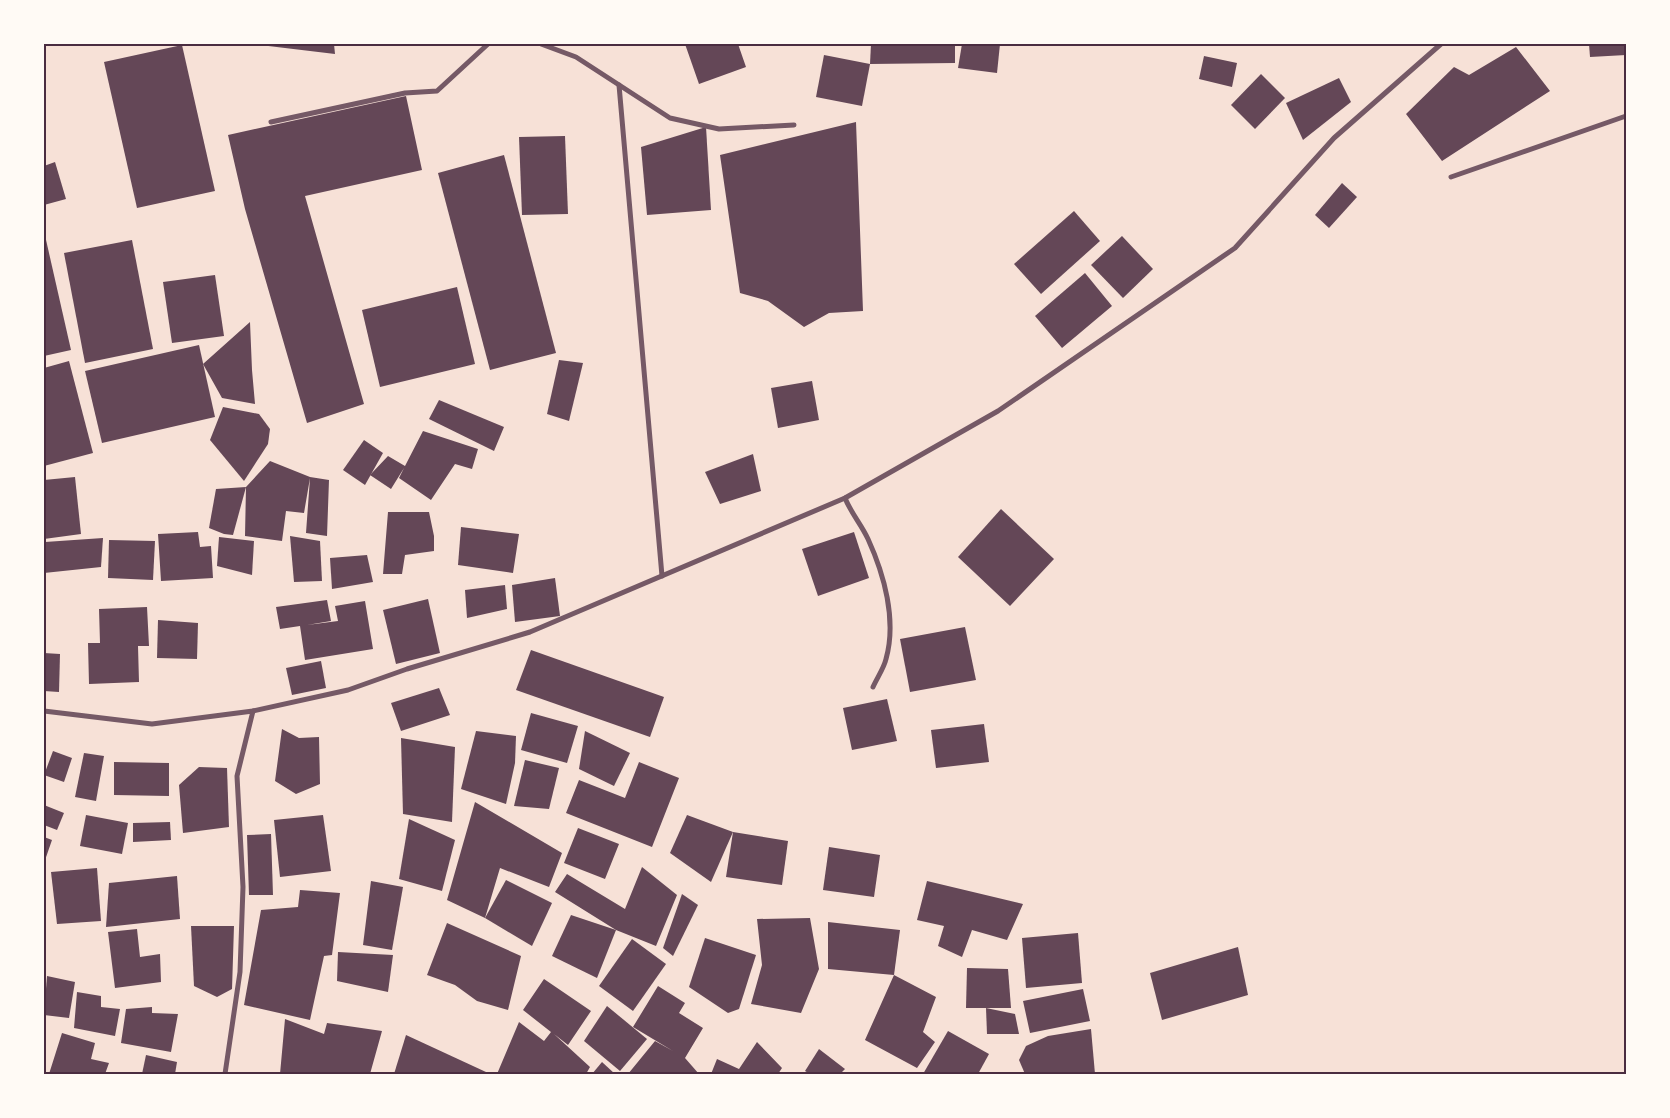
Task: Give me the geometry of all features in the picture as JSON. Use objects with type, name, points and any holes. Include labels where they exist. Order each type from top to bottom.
[{"type":"street","points":[[271,122],[405,93],[437,91],[488,44]]},
{"type":"street","points":[[541,44],[576,57],[670,118],[719,129],[794,125]]},
{"type":"street","points":[[44,711],[152,724],[253,711],[348,690],[408,669],[530,632],[845,498],[998,411],[1235,248],[1334,138],[1441,44]]},
{"type":"street","points":[[619,85],[662,576]]},
{"type":"street","points":[[1451,177],[1626,116]]},
{"type":"street","points":[[845,498],[849,510],[867,537],[880,568],[887,597],[889,630],[886,659],[873,687]]},
{"type":"street","points":[[225,1074],[240,972],[243,887],[237,776],[253,711]]},
{"type":"building","points":[[334,44],[335,54],[260,45]]},
{"type":"building","points":[[685,44],[738,44],[746,67],[699,84]]},
{"type":"building","points":[[871,44],[955,44],[955,63],[870,64]]},
{"type":"building","points":[[962,44],[1000,44],[997,73],[958,68]]},
{"type":"building","points":[[1589,44],[1626,44],[1626,55],[1590,57]]},
{"type":"building","points":[[182,45],[215,191],[137,208],[104,62]]},
{"type":"building","points":[[1516,47],[1550,91],[1442,161],[1406,114],[1454,67],[1469,75]]},
{"type":"building","points":[[824,55],[870,64],[862,106],[816,97]]},
{"type":"building","points":[[1204,56],[1237,63],[1232,87],[1199,79]]},
{"type":"building","points":[[1261,74],[1285,98],[1255,129],[1231,105]]},
{"type":"building","points":[[1339,78],[1351,102],[1303,140],[1286,103]]},
{"type":"building","points":[[406,96],[422,170],[305,196],[364,404],[307,423],[245,209],[228,135]]},
{"type":"building","points":[[856,122],[863,311],[829,313],[804,327],[768,301],[740,293],[720,155]]},
{"type":"building","points":[[706,127],[711,210],[647,215],[641,147]]},
{"type":"building","points":[[565,136],[568,214],[522,215],[519,137]]},
{"type":"building","points":[[504,155],[556,353],[490,370],[438,173]]},
{"type":"building","points":[[55,162],[66,199],[44,205],[44,166]]},
{"type":"building","points":[[1342,183],[1357,197],[1329,228],[1315,215]]},
{"type":"building","points":[[1074,211],[1100,241],[1041,294],[1014,264]]},
{"type":"building","points":[[44,231],[71,350],[44,356]]},
{"type":"building","points":[[1122,236],[1153,269],[1123,298],[1091,265]]},
{"type":"building","points":[[132,240],[153,349],[85,363],[64,253]]},
{"type":"building","points":[[1085,273],[1112,306],[1062,348],[1035,316]]},
{"type":"building","points":[[215,275],[224,336],[172,343],[163,282]]},
{"type":"building","points":[[457,287],[475,364],[380,387],[362,310]]},
{"type":"building","points":[[250,322],[255,404],[222,398],[203,364]]},
{"type":"building","points":[[199,345],[215,417],[102,443],[85,371]]},
{"type":"building","points":[[559,360],[583,363],[569,421],[547,414]]},
{"type":"building","points":[[69,361],[93,453],[44,466],[44,368]]},
{"type":"building","points":[[812,381],[819,420],[778,428],[771,388]]},
{"type":"building","points":[[439,400],[504,427],[494,451],[429,419]]},
{"type":"building","points":[[223,407],[259,414],[270,429],[268,444],[244,481],[210,440]]},
{"type":"building","points":[[423,431],[478,449],[472,469],[455,464],[431,500],[399,478],[404,468],[391,489],[370,475],[388,456],[405,466]]},
{"type":"building","points":[[364,440],[383,453],[365,485],[343,470]]},
{"type":"building","points":[[753,454],[761,491],[720,504],[705,472]]},
{"type":"building","points":[[270,461],[310,477],[329,480],[327,536],[306,533],[310,478],[304,513],[286,511],[282,541],[245,536],[246,487]]},
{"type":"building","points":[[75,477],[81,534],[44,539],[44,480]]},
{"type":"building","points":[[246,487],[233,535],[224,534],[209,528],[216,489]]},
{"type":"building","points":[[1001,509],[1054,559],[1010,606],[958,557]]},
{"type":"building","points":[[388,512],[429,512],[434,536],[434,551],[405,555],[402,574],[383,574]]},
{"type":"building","points":[[461,527],[519,534],[513,573],[458,565]]},
{"type":"building","points":[[198,532],[200,547],[211,546],[213,578],[161,581],[158,534]]},
{"type":"building","points":[[854,532],[869,578],[818,596],[802,549]]},
{"type":"building","points":[[290,536],[320,541],[322,581],[294,582]]},
{"type":"building","points":[[219,537],[254,541],[252,575],[217,566]]},
{"type":"building","points":[[103,538],[101,567],[44,573],[45,542]]},
{"type":"building","points":[[109,540],[155,541],[153,580],[108,578]]},
{"type":"building","points":[[367,555],[373,582],[332,589],[330,558]]},
{"type":"building","points":[[555,578],[560,616],[515,622],[512,585]]},
{"type":"building","points":[[505,585],[507,609],[467,618],[465,590]]},
{"type":"building","points":[[428,599],[440,653],[396,664],[383,610]]},
{"type":"building","points":[[327,600],[331,621],[307,625],[338,621],[335,606],[365,601],[373,649],[305,660],[300,626],[280,629],[276,607]]},
{"type":"building","points":[[147,607],[149,646],[138,646],[139,682],[89,684],[88,643],[100,643],[99,609]]},
{"type":"building","points":[[158,620],[198,623],[197,659],[157,658]]},
{"type":"building","points":[[965,627],[976,680],[910,692],[900,639]]},
{"type":"building","points":[[531,650],[664,697],[650,737],[516,690]]},
{"type":"building","points":[[44,653],[60,654],[59,692],[44,691]]},
{"type":"building","points":[[321,661],[326,688],[292,695],[286,668]]},
{"type":"building","points":[[439,688],[450,715],[401,731],[391,703]]},
{"type":"building","points":[[887,699],[897,741],[852,750],[843,708]]},
{"type":"building","points":[[531,713],[578,726],[567,763],[521,750]]},
{"type":"building","points":[[984,724],[989,762],[936,768],[931,730]]},
{"type":"building","points":[[282,729],[299,738],[319,737],[320,784],[296,794],[275,781]]},
{"type":"building","points":[[476,731],[516,736],[515,763],[506,804],[461,789]]},
{"type":"building","points":[[585,731],[630,753],[614,786],[579,769]]},
{"type":"building","points":[[401,738],[455,747],[452,822],[403,814]]},
{"type":"building","points":[[53,751],[72,758],[64,782],[44,775]]},
{"type":"building","points":[[84,753],[104,756],[96,801],[75,797]]},
{"type":"building","points":[[525,760],[559,768],[549,809],[514,806]]},
{"type":"building","points":[[114,762],[169,763],[169,796],[114,795]]},
{"type":"building","points":[[639,762],[679,778],[652,847],[566,813],[579,780],[625,798]]},
{"type":"building","points":[[199,767],[227,768],[229,827],[183,833],[179,785]]},
{"type":"building","points":[[475,802],[562,853],[549,887],[500,868],[485,918],[447,900]]},
{"type":"building","points":[[44,805],[64,813],[57,830],[44,825]]},
{"type":"building","points":[[86,815],[128,823],[122,854],[80,846]]},
{"type":"building","points":[[323,815],[331,871],[280,877],[274,820]]},
{"type":"building","points":[[687,815],[733,832],[711,882],[670,853]]},
{"type":"building","points":[[409,819],[455,840],[442,891],[399,879]]},
{"type":"building","points":[[170,822],[171,840],[133,842],[133,823]]},
{"type":"building","points":[[578,828],[619,844],[605,879],[564,863]]},
{"type":"building","points":[[733,832],[788,841],[782,885],[726,877]]},
{"type":"building","points":[[271,834],[273,895],[249,895],[247,835]]},
{"type":"building","points":[[44,837],[52,840],[44,863]]},
{"type":"building","points":[[829,847],[880,855],[874,897],[823,890]]},
{"type":"building","points":[[642,867],[677,895],[656,946],[616,930],[555,892],[567,874],[625,909]]},
{"type":"building","points":[[97,868],[101,921],[57,924],[51,872]]},
{"type":"building","points":[[177,876],[180,919],[106,927],[109,883]]},
{"type":"building","points":[[506,880],[552,903],[532,946],[485,918]]},
{"type":"building","points":[[371,881],[403,887],[392,950],[363,945]]},
{"type":"building","points":[[927,881],[1023,904],[1007,940],[972,930],[962,957],[938,946],[944,926],[917,920]]},
{"type":"building","points":[[300,890],[340,893],[332,955],[324,956],[310,1020],[244,1005],[261,910],[298,907]]},
{"type":"building","points":[[682,894],[698,905],[673,956],[663,948]]},
{"type":"building","points":[[571,915],[616,930],[597,978],[552,956]]},
{"type":"building","points":[[810,918],[819,969],[801,1013],[751,1004],[762,965],[757,919]]},
{"type":"building","points":[[828,922],[900,930],[894,975],[828,969]]},
{"type":"building","points":[[447,923],[521,956],[508,1010],[477,1001],[455,985],[427,975]]},
{"type":"building","points":[[191,926],[234,926],[232,989],[217,997],[194,986]]},
{"type":"building","points":[[137,929],[140,957],[160,954],[161,982],[115,988],[108,932]]},
{"type":"building","points":[[1078,933],[1082,983],[1026,988],[1022,938]]},
{"type":"building","points":[[705,938],[756,955],[739,1009],[728,1013],[689,987]]},
{"type":"building","points":[[632,939],[666,964],[633,1011],[599,986]]},
{"type":"building","points":[[1238,947],[1248,995],[1162,1020],[1150,973]]},
{"type":"building","points":[[338,952],[393,955],[388,992],[337,981]]},
{"type":"building","points":[[967,968],[1008,969],[1011,1008],[966,1008]]},
{"type":"building","points":[[894,975],[936,997],[923,1032],[935,1042],[917,1068],[865,1040]]},
{"type":"building","points":[[47,976],[75,982],[69,1018],[44,1015]]},
{"type":"building","points":[[544,979],[591,1011],[568,1045],[554,1034],[590,1067],[586,1074],[497,1074],[519,1022],[544,1041],[551,1032],[523,1010]]},
{"type":"building","points":[[658,986],[685,1003],[679,1013],[703,1028],[685,1058],[699,1074],[628,1074],[655,1041],[673,1051],[633,1027]]},
{"type":"building","points":[[1083,989],[1090,1021],[1030,1033],[1023,1001]]},
{"type":"building","points":[[77,992],[101,996],[101,1007],[120,1009],[115,1036],[74,1028]]},
{"type":"building","points":[[607,1006],[647,1039],[620,1071],[584,1041]]},
{"type":"building","points":[[152,1007],[152,1013],[178,1014],[171,1052],[121,1043],[126,1009]]},
{"type":"building","points":[[986,1008],[1015,1014],[1019,1034],[987,1034]]},
{"type":"building","points":[[285,1019],[324,1034],[327,1023],[382,1031],[370,1074],[280,1074]]},
{"type":"building","points":[[1091,1029],[1095,1074],[1025,1074],[1019,1060],[1026,1046],[1048,1036]]},
{"type":"building","points":[[948,1031],[989,1054],[978,1074],[923,1074]]},
{"type":"building","points":[[62,1033],[95,1043],[91,1059],[109,1063],[105,1074],[49,1074]]},
{"type":"building","points":[[406,1035],[486,1072],[486,1074],[394,1074]]},
{"type":"building","points":[[757,1042],[782,1068],[778,1074],[711,1074],[717,1059],[739,1069]]},
{"type":"building","points":[[819,1049],[845,1069],[840,1074],[810,1074],[805,1071]]},
{"type":"building","points":[[146,1055],[177,1062],[175,1074],[142,1074]]},
{"type":"building","points":[[602,1062],[615,1074],[592,1074]]}]
